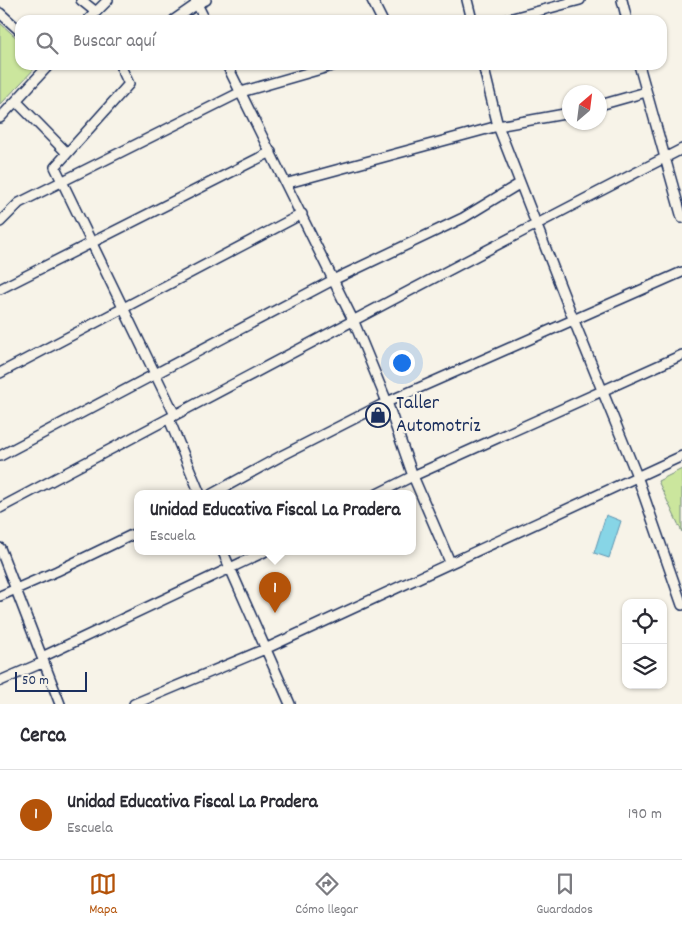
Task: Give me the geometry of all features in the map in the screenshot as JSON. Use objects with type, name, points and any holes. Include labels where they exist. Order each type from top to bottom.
[{"type":"street","points":[[81,0],[96,12]]},
{"type":"street","points":[[93,15],[108,0]]},
{"type":"street","points":[[180,15],[196,2],[206,0]]},
{"type":"street","points":[[372,0],[380,15]]},
{"type":"street","points":[[467,0],[471,15]]},
{"type":"street","points":[[524,15],[580,0]]},
{"type":"street","points":[[622,0],[626,15]]},
{"type":"street","points":[[196,2],[202,15]]},
{"type":"street","points":[[0,13],[15,26]]},
{"type":"street","points":[[0,118],[44,70]]},
{"type":"street","points":[[122,70],[129,84],[55,167],[156,375],[199,490]]},
{"type":"street","points":[[230,70],[288,183],[354,322],[387,402],[413,476],[450,562]]},
{"type":"street","points":[[0,222],[19,203],[241,92],[317,70]]},
{"type":"street","points":[[484,70],[498,126],[519,184],[637,476],[682,605]]},
{"type":"street","points":[[640,70],[682,218]]},
{"type":"street","points":[[607,102],[646,92]]},
{"type":"street","points":[[16,101],[68,153]]},
{"type":"street","points":[[288,183],[498,126],[562,114]]},
{"type":"street","points":[[0,508],[354,322],[535,223],[682,149]]},
{"type":"street","points":[[0,289],[272,152]]},
{"type":"street","points":[[0,456],[334,279],[463,218],[519,184]]},
{"type":"street","points":[[0,374],[302,214]]},
{"type":"street","points":[[219,490],[282,455],[387,402],[682,272]]},
{"type":"street","points":[[385,490],[682,355]]},
{"type":"street","points":[[134,704],[265,649],[682,456]]},
{"type":"street","points":[[0,596],[134,534]]},
{"type":"street","points":[[0,548],[60,704]]},
{"type":"street","points":[[225,555],[290,704]]},
{"type":"street","points":[[0,681],[258,555]]},
{"type":"green space","points":[[0,23],[15,36],[15,70],[33,70],[0,105]]},
{"type":"green space","points":[[682,469],[682,532],[658,481]]},
{"type":"water","points":[[606,515],[621,521],[609,558],[594,553]]},
{"type":"place","name":"Taller Automotriz","points":[[378,415]]},
{"type":"place","name":"Unidad Educativa Fiscal La Pradera","points":[[275,613]]}]
